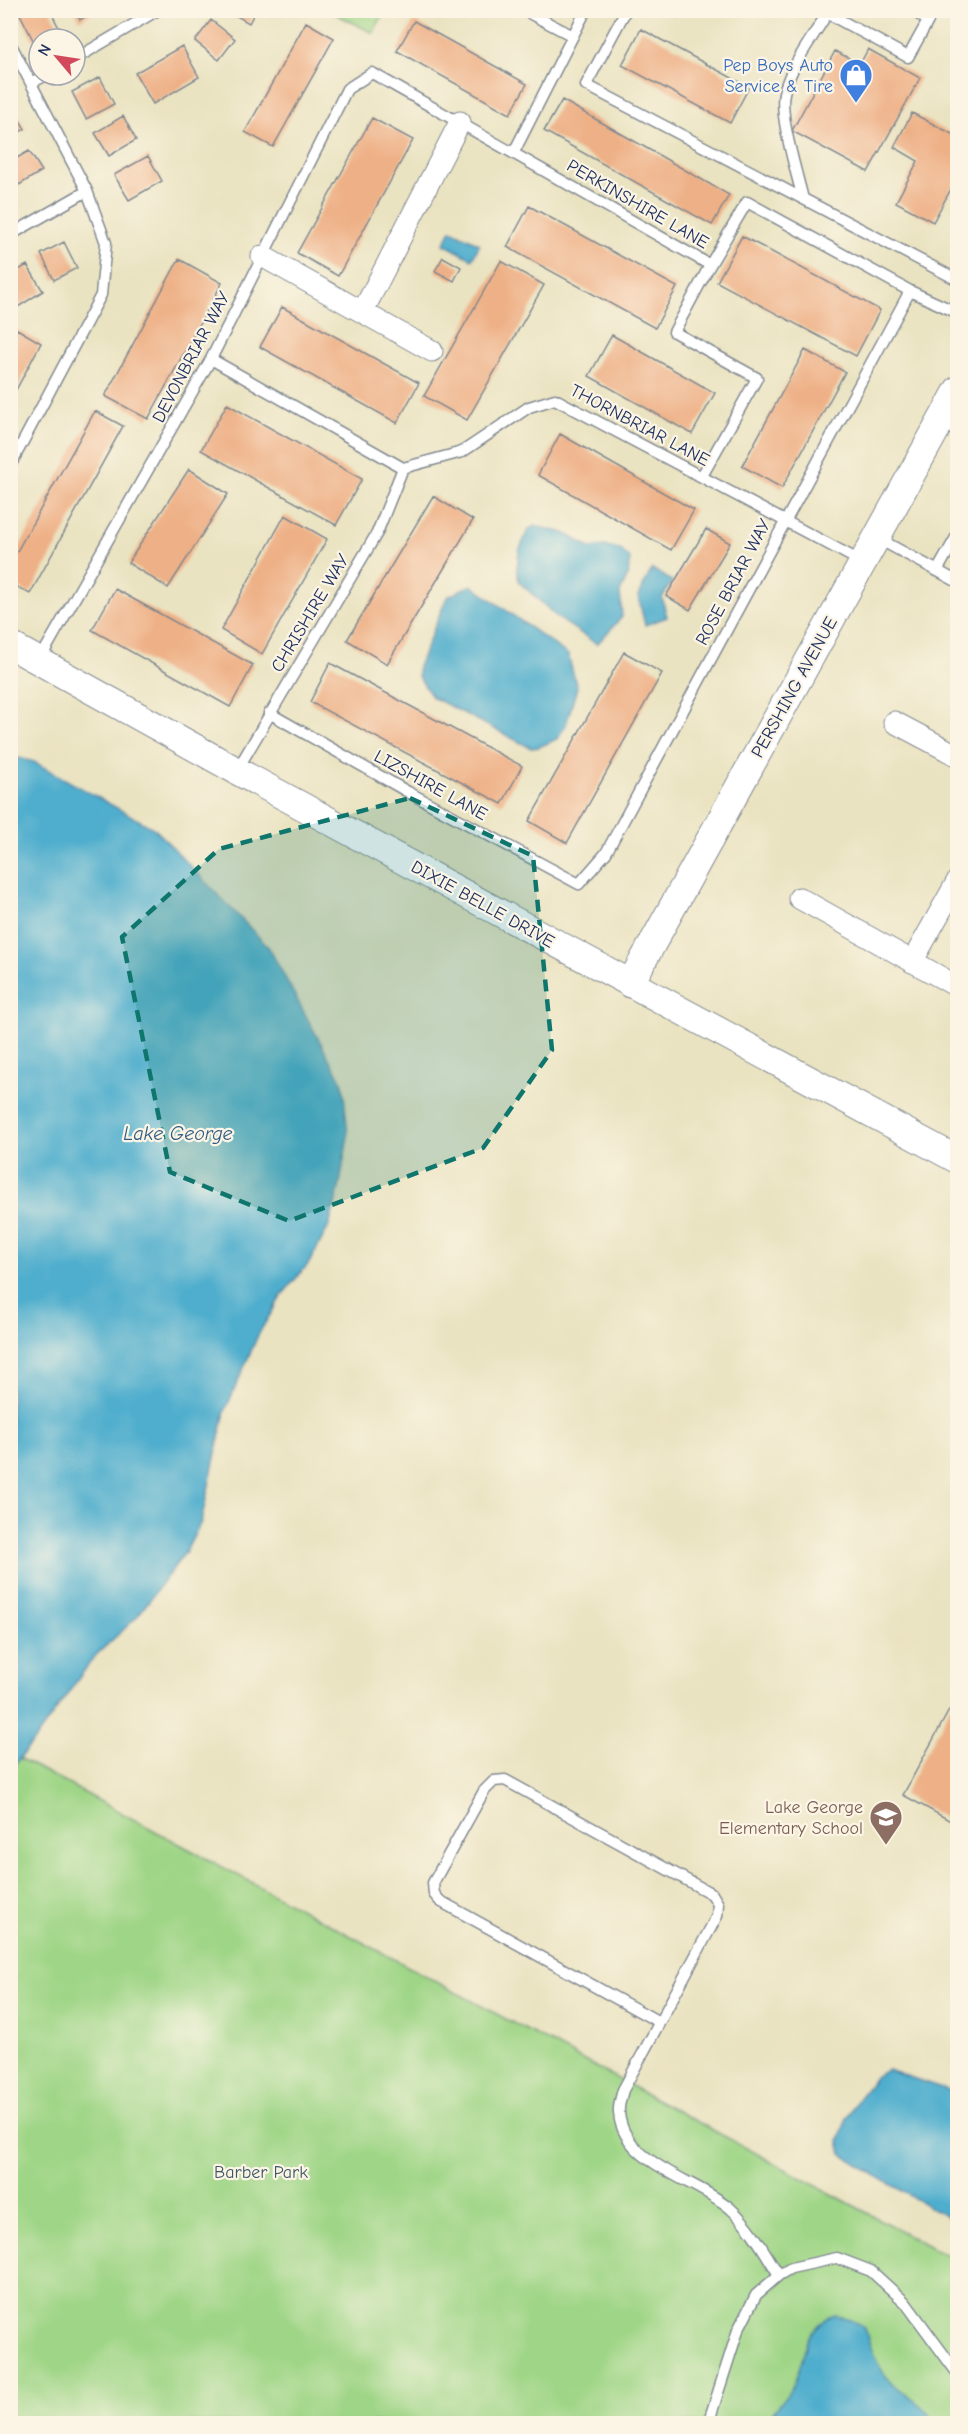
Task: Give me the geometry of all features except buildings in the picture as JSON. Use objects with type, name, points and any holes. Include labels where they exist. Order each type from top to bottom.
[{"type":"street","points":[[363,311],[460,122]]},
{"type":"street","points":[[262,256],[432,351]]},
{"type":"street","name":"PERSHING AVENUE","points":[[630,984],[957,390]]},
{"type":"street","name":"DIXIE BELLE DRIVE","points":[[10,645],[237,771],[957,1160]]},
{"type":"street","points":[[894,722],[957,756]]},
{"type":"street","points":[[912,962],[957,880]]},
{"type":"street","points":[[799,898],[957,987]]},
{"type":"lane","points":[[87,51],[158,10]]},
{"type":"lane","points":[[514,152],[586,10]]},
{"type":"lane","points":[[626,10],[586,85],[957,280]]},
{"type":"lane","points":[[668,10],[679,12],[680,10]]},
{"type":"lane","points":[[803,199],[784,115],[784,95],[790,77],[828,12],[908,57],[928,21],[912,10]]},
{"type":"lane","points":[[530,12],[573,36]]},
{"type":"lane","points":[[10,43],[27,74]]},
{"type":"lane","name":"PERKINSHIRE LANE","points":[[372,74],[514,152],[710,265],[747,202],[910,291],[957,313]]},
{"type":"lane","name":"DEVONBRIAR WAY","points":[[39,661],[211,359],[347,89],[372,74]]},
{"type":"lane","points":[[10,466],[101,295],[106,243],[87,191],[34,87]]},
{"type":"lane","points":[[10,235],[87,191]]},
{"type":"lane","points":[[702,476],[757,378],[674,332],[710,265]]},
{"type":"lane","name":"ROSE BRIAR WAY","points":[[579,884],[606,853],[910,291]]},
{"type":"lane","points":[[211,359],[403,468]]},
{"type":"lane","name":"THORNBRIAR LANE","points":[[403,468],[462,452],[529,406],[555,399],[863,562]]},
{"type":"lane","name":"CHRISHIRE WAY","points":[[237,771],[269,713],[377,533],[403,468]]},
{"type":"lane","points":[[938,571],[957,534]]},
{"type":"lane","points":[[877,538],[957,582]]},
{"type":"lane","name":"LIZSHIRE LANE","points":[[269,713],[408,792],[579,884]]},
{"type":"lane","points":[[659,2022],[440,1901],[434,1894],[433,1883],[484,1791],[494,1781],[506,1780],[712,1894],[718,1904],[717,1916],[623,2090],[619,2112],[627,2138],[644,2158],[705,2191],[730,2208],[755,2234],[779,2275]]},
{"type":"lane","points":[[708,2424],[738,2330],[756,2295],[791,2268],[837,2258],[871,2271],[905,2302],[957,2374]]},
{"type":"highlighted area","points":[[410,798],[533,856],[552,1050],[483,1148],[289,1221],[170,1172],[122,937],[219,849]]},
{"type":"green space","points":[[330,11],[385,11],[373,33]]},
{"type":"green space","name":"Barber Park","points":[[10,1753],[957,2261],[957,2423],[11,2423]]},
{"type":"water","points":[[451,230],[480,244],[472,259],[444,244]]},
{"type":"water","points":[[534,526],[565,533],[590,548],[604,546],[619,549],[630,558],[628,575],[620,592],[622,617],[597,644],[558,618],[519,582],[517,569],[519,551],[528,530]]},
{"type":"water","points":[[652,569],[672,581],[662,598],[667,617],[645,625],[638,596]]},
{"type":"water","points":[[471,585],[568,655],[577,687],[566,725],[557,739],[531,748],[432,697],[418,676],[418,667],[447,597]]},
{"type":"water","name":"Lake George","points":[[11,756],[34,762],[155,829],[269,948],[343,1084],[348,1136],[339,1189],[329,1226],[309,1263],[282,1295],[259,1333],[225,1411],[201,1522],[186,1551],[136,1618],[94,1657],[11,1769]]},
{"type":"water","points":[[888,2070],[957,2093],[957,2223],[842,2154],[839,2140],[847,2118],[876,2076]]},
{"type":"water","points":[[835,2316],[847,2318],[865,2328],[872,2351],[883,2373],[894,2385],[922,2406],[934,2423],[765,2423],[792,2387],[811,2334],[825,2320]]},
{"type":"place","name":"Pep Boys Auto Service & Tire","points":[[856,104]]},
{"type":"place","name":"Lake George Elementary School","points":[[886,1846]]}]
